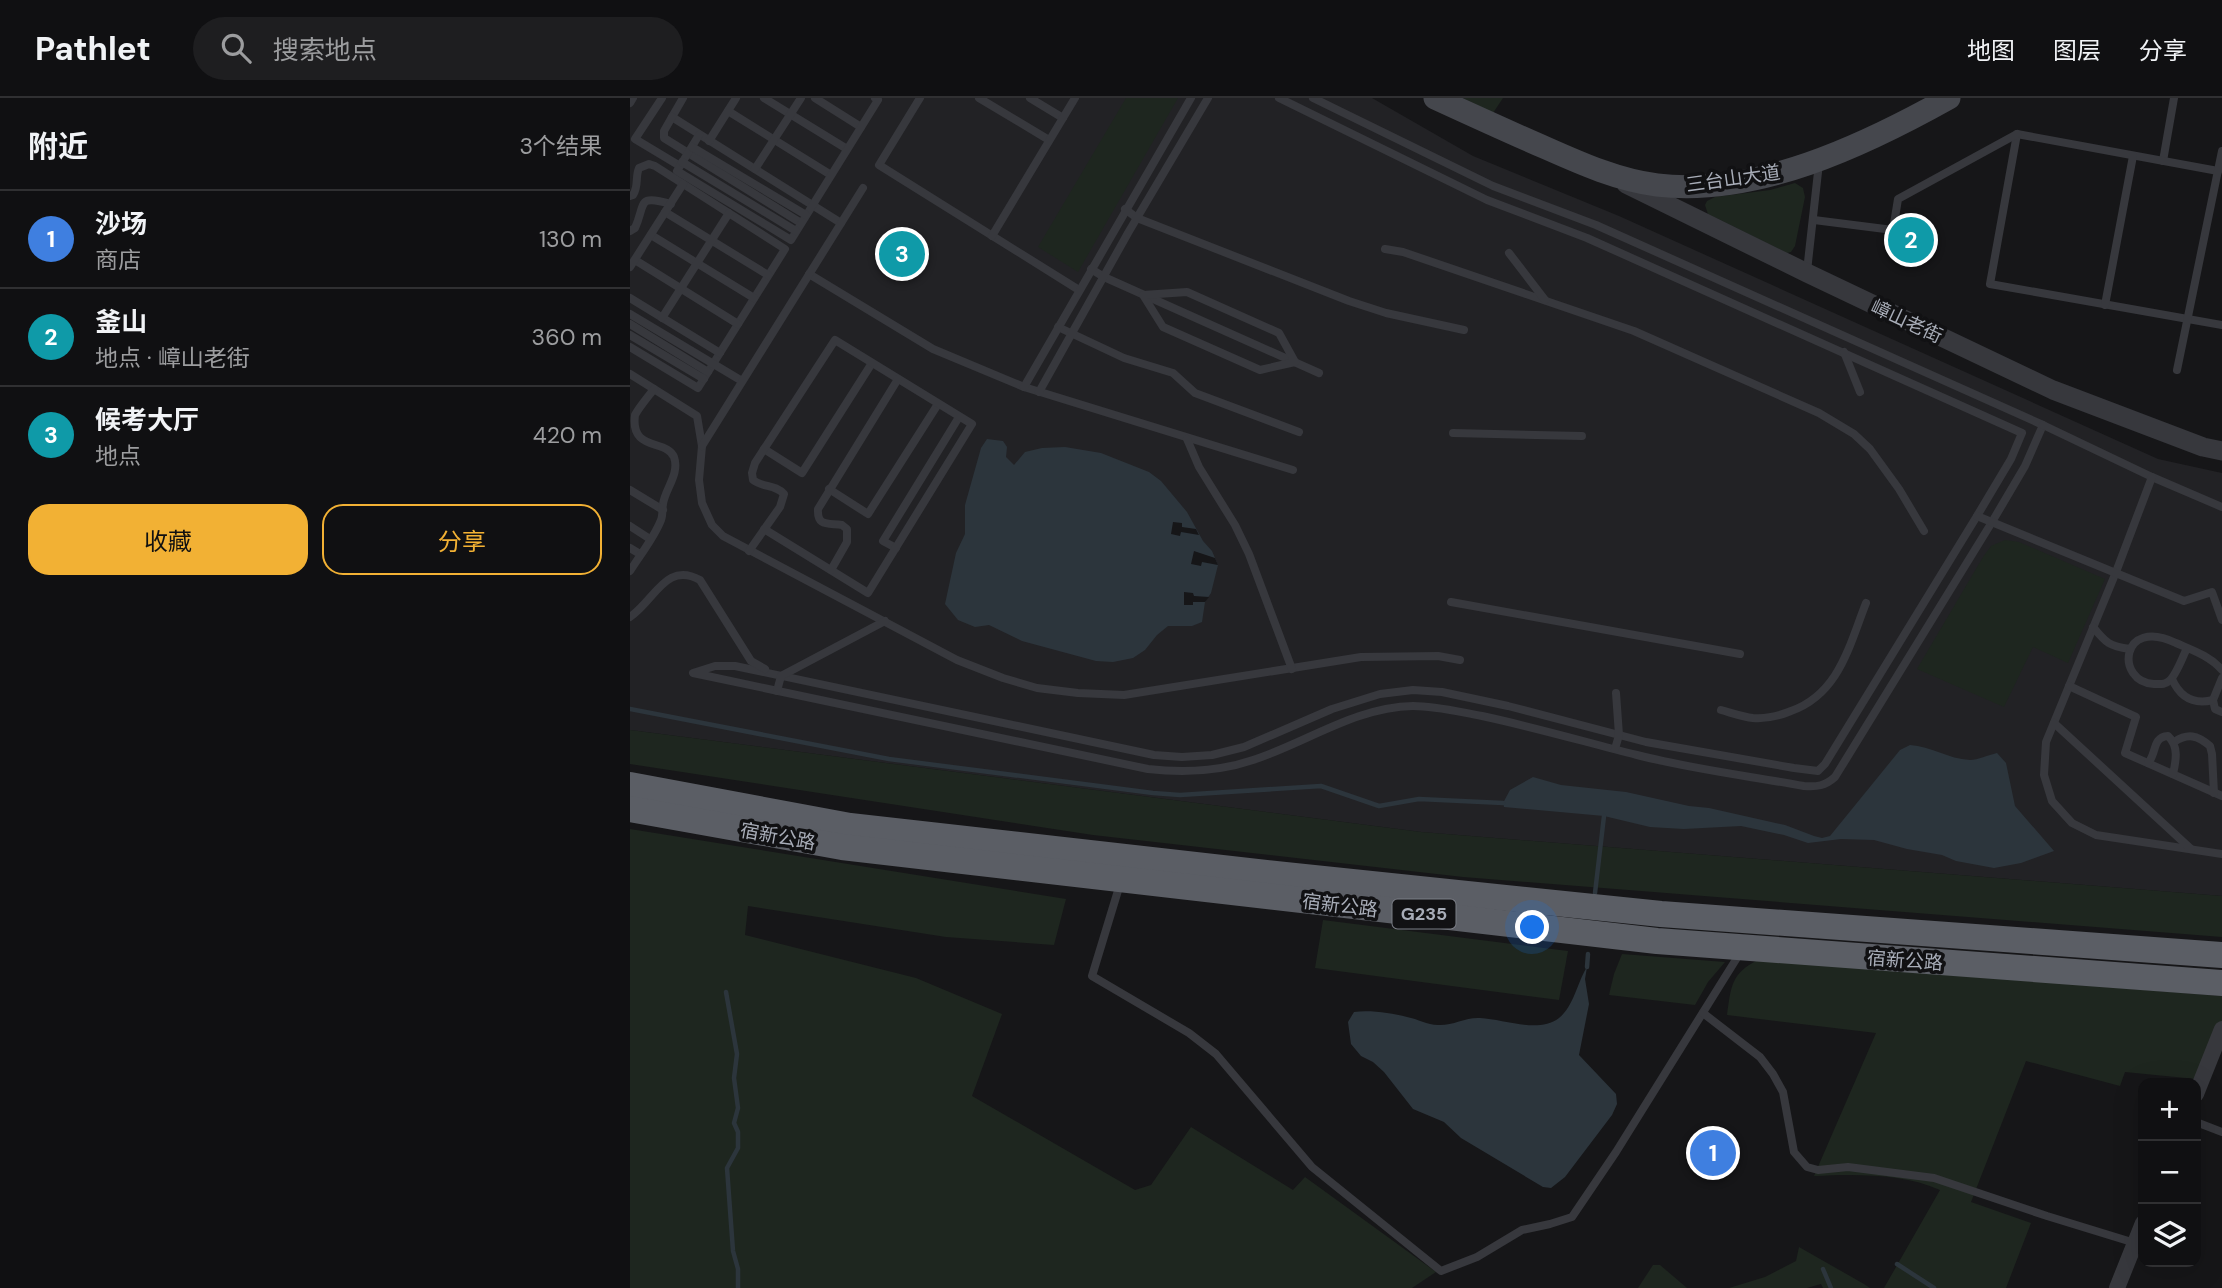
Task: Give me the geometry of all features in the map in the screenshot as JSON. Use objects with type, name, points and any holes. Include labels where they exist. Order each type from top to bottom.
[{"type":"highway","name":"宿新公路","points":[[630,785],[850,826],[1299,877],[1661,914],[2222,955]]},
{"type":"highway","name":"宿新公路","points":[[630,809],[842,847],[1657,941],[2222,983]]},
{"type":"main road","name":"三台山大道","points":[[1435,98],[1600,171],[1656,184],[1705,185],[1774,174],[1819,160],[1891,130],[1949,98]]},
{"type":"street","name":"嶂山老街","points":[[1600,171],[2053,390],[2203,447],[2222,451]]},
{"type":"street","points":[[2201,1082],[2222,1029]]},
{"type":"street","points":[[2117,1288],[2138,1236]]},
{"type":"lane","points":[[630,103],[633,98]]},
{"type":"lane","points":[[662,98],[635,139],[685,157],[806,215]]},
{"type":"lane","points":[[683,98],[664,131],[664,138],[685,157],[799,227]]},
{"type":"lane","points":[[709,141],[736,98]]},
{"type":"lane","points":[[764,98],[847,149]]},
{"type":"lane","points":[[755,169],[801,98]]},
{"type":"lane","points":[[815,98],[861,127]]},
{"type":"lane","points":[[699,135],[677,171],[791,240],[878,100],[874,98]]},
{"type":"lane","points":[[918,98],[879,164],[1079,290]]},
{"type":"lane","points":[[979,98],[1049,141]]},
{"type":"lane","points":[[1030,98],[1063,118]]},
{"type":"lane","points":[[992,236],[1075,98]]},
{"type":"lane","points":[[1024,387],[1191,98]]},
{"type":"lane","points":[[1039,392],[1208,98]]},
{"type":"lane","points":[[1279,98],[1487,200],[1587,238],[2022,433],[2011,459],[1825,764],[1818,771],[1647,742],[1442,692],[1380,694],[1332,709],[1244,747],[1182,757],[1154,754],[735,666],[715,666],[694,673],[1148,769],[1180,773],[1213,770],[1254,760],[1335,724],[1383,710],[1412,706],[1439,708],[1504,721],[1615,749],[1816,787],[1827,784],[1835,777],[1992,522],[2025,466],[2043,425]]},
{"type":"lane","points":[[1313,98],[1493,186],[1596,225],[2043,425],[2152,478],[2222,507]]},
{"type":"lane","points":[[2163,161],[2174,98]]},
{"type":"lane","points":[[728,111],[831,175]]},
{"type":"lane","points":[[672,117],[841,223]]},
{"type":"lane","points":[[1814,220],[1893,230],[1898,199],[2017,134],[2218,171]]},
{"type":"lane","points":[[2017,134],[1990,284],[2222,325]]},
{"type":"lane","points":[[2177,370],[2222,151]]},
{"type":"lane","points":[[2105,304],[2133,156]]},
{"type":"lane","points":[[1807,273],[1819,160]]},
{"type":"lane","points":[[630,196],[637,187],[639,168],[649,164],[655,166],[785,249],[698,388],[630,347]]},
{"type":"lane","points":[[683,184],[632,264],[681,289],[738,324]]},
{"type":"lane","points":[[702,446],[863,188]]},
{"type":"lane","points":[[630,231],[635,228],[642,204],[654,200],[712,241],[768,275]]},
{"type":"lane","points":[[1125,209],[1137,218],[1349,301],[1386,313],[1464,330]]},
{"type":"lane","points":[[662,318],[729,213]]},
{"type":"lane","points":[[651,235],[754,298]]},
{"type":"lane","points":[[1385,249],[1403,252],[1634,331],[1819,413],[1854,434],[1870,449],[1924,531]]},
{"type":"lane","points":[[1509,253],[1545,300]]},
{"type":"lane","points":[[1091,269],[1319,373]]},
{"type":"lane","points":[[809,274],[933,349],[1024,387],[1293,470]]},
{"type":"lane","points":[[1143,295],[1188,292],[1279,333],[1295,362]]},
{"type":"lane","points":[[1143,295],[1163,327],[1259,370],[1295,362]]},
{"type":"lane","points":[[630,298],[720,353]]},
{"type":"lane","points":[[630,314],[742,381]]},
{"type":"lane","points":[[630,324],[706,376]]},
{"type":"lane","points":[[1058,327],[1124,358],[1173,373],[1195,393],[1299,432]]},
{"type":"lane","points":[[630,335],[706,376]]},
{"type":"lane","points":[[749,551],[764,529],[780,507],[784,494],[779,488],[754,480],[752,473],[755,463],[835,340],[972,424],[868,593],[764,529]]},
{"type":"lane","points":[[1844,352],[1860,392]]},
{"type":"lane","points":[[764,449],[802,473],[872,363]]},
{"type":"lane","points":[[630,374],[697,416],[702,446],[699,480],[702,502],[712,525],[723,536],[957,660],[1003,678],[1037,688],[1124,695],[1362,657],[1438,656],[1460,660]]},
{"type":"lane","points":[[831,570],[847,542],[846,529],[842,525],[827,526],[822,523],[817,517],[818,509],[898,379]]},
{"type":"lane","points":[[630,571],[662,518],[663,501],[671,485],[676,464],[674,455],[668,449],[641,443],[631,432],[633,418],[654,389]]},
{"type":"lane","points":[[829,489],[868,514],[938,404]]},
{"type":"lane","points":[[896,548],[883,541],[959,416]]},
{"type":"lane","points":[[1453,433],[1582,436]]},
{"type":"lane","points":[[1187,439],[1199,467],[1235,525],[1249,554],[1292,669]]},
{"type":"lane","points":[[2152,478],[2046,743],[2044,775],[2052,801],[2072,823],[2096,835],[2222,854]]},
{"type":"lane","points":[[630,490],[663,510]]},
{"type":"lane","points":[[1976,516],[2184,601],[2211,592],[2222,621]]},
{"type":"lane","points":[[630,526],[650,538]]},
{"type":"lane","points":[[630,548],[640,554]]},
{"type":"lane","points":[[630,617],[642,608],[667,580],[682,573],[691,575],[700,580],[751,662],[781,676]]},
{"type":"lane","points":[[1451,602],[1740,654]]},
{"type":"lane","points":[[1721,710],[1754,718],[1777,716],[1799,708],[1819,696],[1838,673],[1866,603]]},
{"type":"lane","points":[[777,691],[781,676],[886,621]]},
{"type":"lane","points":[[2093,627],[2105,642],[2114,647],[2130,649]]},
{"type":"lane","points":[[2187,648],[2172,679],[2165,684],[2141,681],[2130,667],[2130,649],[2143,637],[2153,634],[2164,637],[2187,648],[2216,663],[2222,670]]},
{"type":"lane","points":[[2222,678],[2213,700],[2215,709],[2222,712]]},
{"type":"lane","points":[[2172,679],[2185,698],[2203,702],[2213,700]]},
{"type":"lane","points":[[2069,686],[2136,717],[2125,753],[2218,794]]},
{"type":"lane","points":[[1615,749],[1619,735],[1616,693]]},
{"type":"lane","points":[[2054,723],[2192,849]]},
{"type":"lane","points":[[2174,742],[2183,736],[2192,735],[2210,746],[2218,794]]},
{"type":"lane","points":[[2148,763],[2156,741],[2168,736],[2174,742],[2176,763],[2173,775]]},
{"type":"lane","points":[[1121,879],[1092,976],[1189,1033],[1216,1054],[1312,1167],[1441,1271],[1477,1257],[1522,1230],[1572,1217],[1616,1152],[1743,947]]},
{"type":"lane","points":[[1703,1013],[1760,1057],[1773,1074],[1783,1092],[1794,1152],[1807,1167],[1818,1170],[1849,1167],[1934,1178],[2135,1243]]},
{"type":"lane","points":[[2201,1124],[2222,1132]]},
{"type":"shaded area","points":[[630,98],[1372,98],[1473,156],[1619,216],[2158,459],[2222,473],[2222,896],[1421,832],[630,730]]},
{"type":"shaded area","points":[[1126,98],[1178,98],[1078,272],[1038,247]]},
{"type":"shaded area","points":[[1463,98],[1503,98],[1493,113]]},
{"type":"shaded area","points":[[1795,183],[1803,188],[1805,197],[1795,246],[1787,253],[1708,214],[1705,205],[1715,197],[1770,190]]},
{"type":"shaded area","points":[[987,439],[1003,441],[1007,447],[1006,457],[1014,465],[1025,452],[1065,447],[1101,453],[1149,472],[1161,481],[1187,512],[1218,565],[1211,593],[1205,602],[1202,622],[1192,626],[1168,626],[1145,650],[1133,658],[1113,662],[1096,661],[1022,641],[989,625],[975,627],[958,620],[945,604],[956,553],[965,534],[965,505],[981,448]]},
{"type":"shaded area","points":[[2005,540],[2019,542],[2105,579],[2068,663],[2033,647],[2004,707],[1917,669],[1983,557],[1991,546]]},
{"type":"shaded area","points":[[630,730],[1421,832],[2222,896],[2222,937],[1463,877],[1093,835],[630,764]]},
{"type":"shaded area","points":[[1910,745],[1970,760],[1997,753],[2006,763],[2015,806],[2054,851],[2021,863],[1994,868],[1874,840],[1841,839],[1808,843],[1741,826],[1684,829],[1650,827],[1604,816],[1504,807],[1503,803],[1510,790],[1533,777],[1561,785],[1626,792],[1709,808],[1785,825],[1822,838],[1830,836],[1900,750]]},
{"type":"shaded area","points":[[630,829],[1066,899],[1054,945],[946,937],[748,906],[745,935],[916,978],[1002,1014],[972,1096],[1135,1190],[1151,1185],[1191,1127],[1293,1190],[1305,1177],[1436,1272],[1412,1288],[630,1288]]},
{"type":"shaded area","points":[[1323,920],[1568,951],[1559,1000],[1315,968]]},
{"type":"shaded area","points":[[1622,954],[1725,962],[1708,982],[1695,1005],[1609,995]]},
{"type":"shaded area","points":[[1758,960],[2222,996],[2222,1032],[2197,1078],[2125,1072],[2120,1086],[2026,1061],[1971,1202],[2031,1223],[2006,1288],[1884,1288],[1940,1190],[1926,1184],[1894,1178],[1862,1175],[1814,1176],[1876,1033],[1727,1015],[1734,982],[1749,965]]},
{"type":"shaded area","points":[[1587,967],[1585,979],[1589,1004],[1579,1055],[1616,1094],[1617,1104],[1612,1115],[1565,1177],[1551,1188],[1543,1187],[1461,1138],[1444,1122],[1413,1109],[1384,1072],[1361,1056],[1351,1044],[1348,1022],[1354,1012],[1388,1013],[1438,1025],[1475,1018],[1531,1025],[1551,1023],[1568,1007]]},
{"type":"shaded area","points":[[1799,1247],[1870,1288],[1823,1288],[1821,1284],[1807,1288],[1729,1288],[1765,1277],[1796,1261]]},
{"type":"shaded area","points":[[1653,1265],[1660,1265],[1687,1288],[1638,1288]]},
{"type":"pier","points":[[1173,522],[1182,523],[1182,527],[1196,529],[1199,535],[1181,532],[1180,536],[1171,534]]},
{"type":"pier","points":[[1194,551],[1215,558],[1218,565],[1202,562],[1201,566],[1191,564]]},
{"type":"pier","points":[[1184,592],[1209,597],[1205,602],[1184,605]]},
{"type":"waterway","points":[[630,709],[889,759],[1153,793],[1180,795],[1321,786],[1379,806],[1419,799],[1503,803]]},
{"type":"waterway","points":[[1595,893],[1604,816]]},
{"type":"waterway","points":[[1587,967],[1588,954]]},
{"type":"waterway","points":[[726,992],[737,1054],[734,1078],[738,1108],[734,1123],[738,1132],[738,1148],[727,1168],[738,1288]]},
{"type":"waterway","points":[[1897,1264],[1934,1288]]},
{"type":"waterway","points":[[1823,1269],[1831,1288]]},
{"type":"place","name":"釜山","points":[[1911,240]]},
{"type":"place","name":"候考大厅","points":[[902,254]]},
{"type":"place","name":"沙场","points":[[1713,1153]]}]
